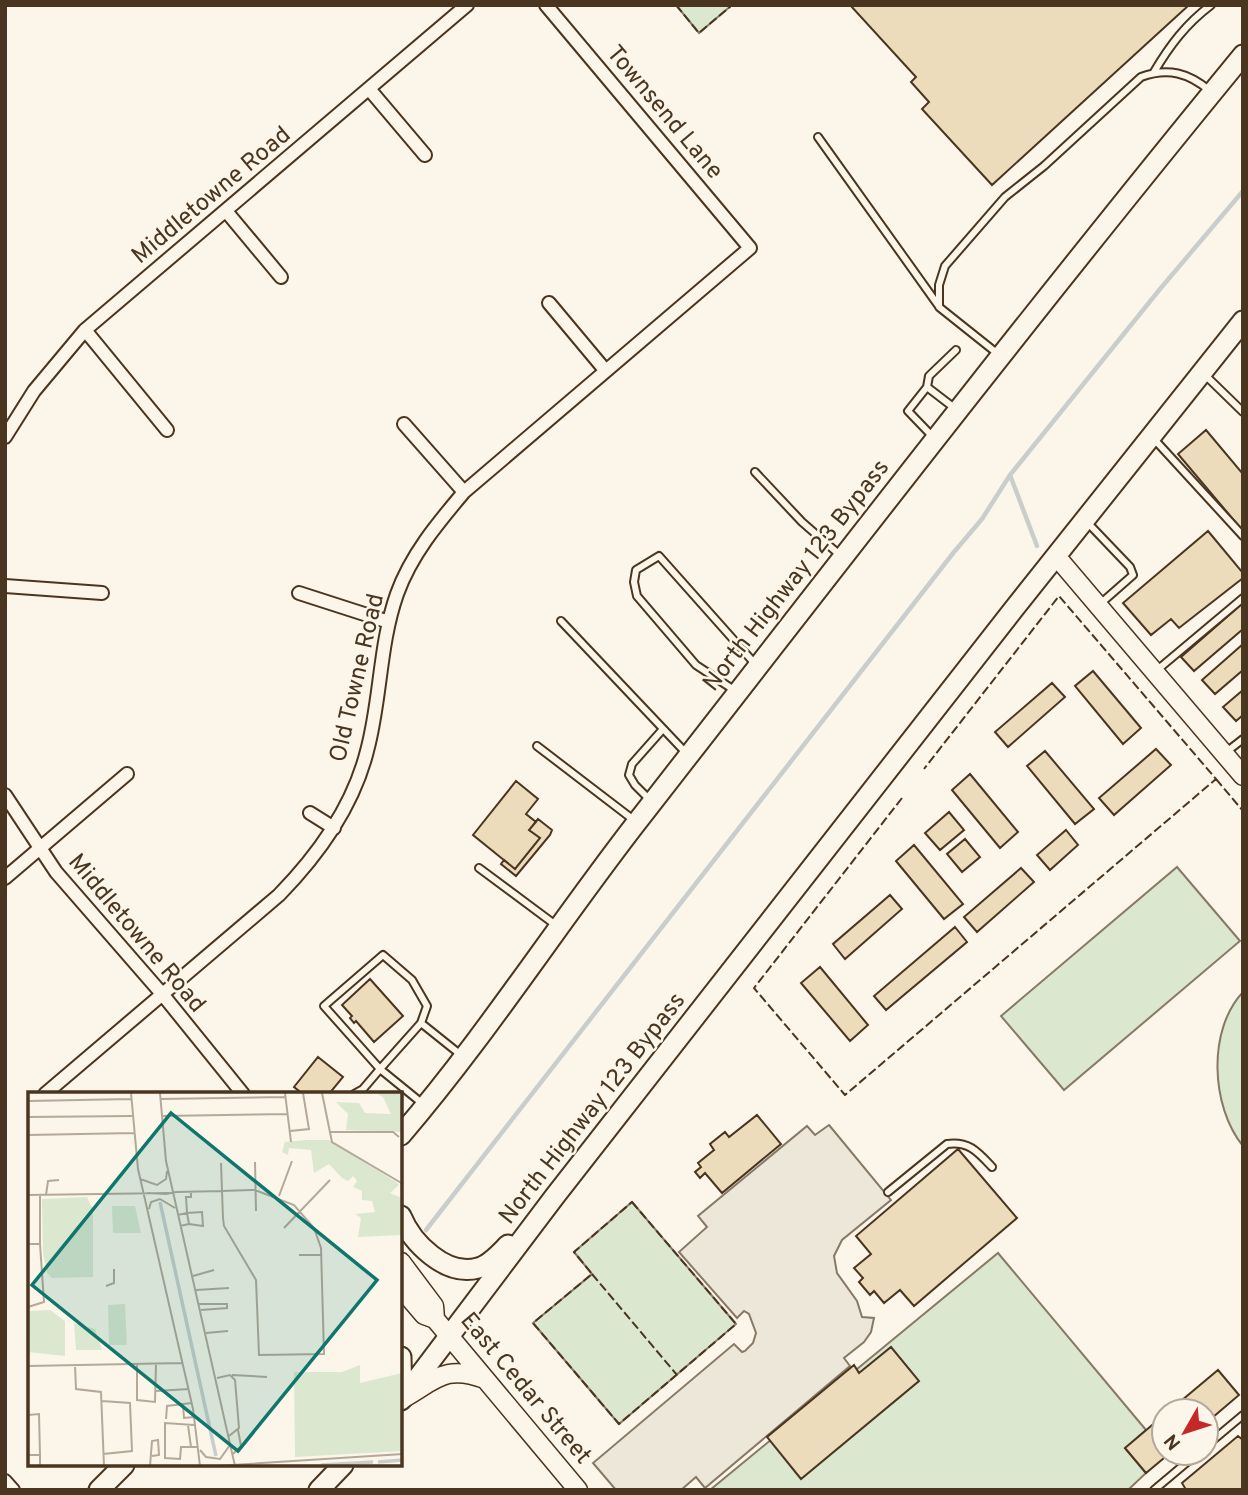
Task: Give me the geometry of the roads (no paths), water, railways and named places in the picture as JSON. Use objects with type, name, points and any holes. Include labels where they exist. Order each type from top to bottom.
[{"type":"main road","name":"North Highway 123 Bypass","points":[[405,1131],[652,802],[842,557],[1000,355],[1239,61]]},
{"type":"main road","name":"North Highway 123 Bypass","points":[[402,1399],[555,1196],[1243,321]]},
{"type":"main road","points":[[402,1219],[430,1255],[463,1270],[480,1268],[496,1257],[555,1196]]},
{"type":"main road","points":[[99,1490],[122,1467]]},
{"type":"main road","points":[[319,1490],[341,1467]]},
{"type":"street","name":"Middletowne Road","points":[[5,437],[34,391],[85,330],[467,5]]},
{"type":"street","name":"Townsend Lane","points":[[546,5],[750,248]]},
{"type":"street","points":[[370,90],[425,155]]},
{"type":"street","points":[[226,211],[281,277]]},
{"type":"street","name":"Old Towne Road","points":[[47,1092],[279,895],[311,862],[351,796],[367,751],[389,622],[397,593],[411,561],[433,529],[464,492],[750,248]]},
{"type":"street","points":[[549,303],[605,370]]},
{"type":"street","points":[[85,330],[167,430]]},
{"type":"street","points":[[404,424],[464,492]]},
{"type":"street","points":[[1056,556],[1243,776]]},
{"type":"street","points":[[5,586],[102,593]]},
{"type":"street","points":[[299,593],[389,622]]},
{"type":"street","points":[[5,878],[127,774]]},
{"type":"street","name":"Middletowne Road","points":[[5,794],[56,873],[163,996],[241,1092]]},
{"type":"street","points":[[310,813],[334,828]]},
{"type":"street","name":"East Cedar Street","points":[[402,1263],[434,1306],[435,1319]]},
{"type":"street","name":"East Cedar Street","points":[[402,1289],[424,1315],[435,1319],[578,1490]]},
{"type":"street","points":[[402,1399],[440,1375],[451,1372],[472,1374],[485,1379]]},
{"type":"street","points":[[5,1481],[13,1490]]},
{"type":"lane","points":[[1154,72],[1175,38],[1211,5]]},
{"type":"lane","points":[[939,307],[939,285],[945,266],[1004,197],[1044,166],[1141,77],[1154,72],[1183,72],[1212,92]]},
{"type":"lane","points":[[818,137],[939,307],[1000,355]]},
{"type":"lane","points":[[935,438],[908,411],[927,387],[929,376],[956,350]]},
{"type":"lane","points":[[1201,372],[1241,406]]},
{"type":"lane","points":[[927,387],[957,410]]},
{"type":"lane","points":[[1151,435],[1243,536]]},
{"type":"lane","points":[[755,472],[802,522],[842,557]]},
{"type":"lane","points":[[1084,520],[1130,567],[1133,575],[1098,605]]},
{"type":"lane","points":[[737,693],[696,664],[637,596],[634,582],[636,570],[659,556],[758,666]]},
{"type":"lane","points":[[1154,672],[1243,598]]},
{"type":"lane","points":[[561,621],[689,755]]},
{"type":"lane","points":[[652,802],[629,775],[632,764],[663,729]]},
{"type":"lane","points":[[1224,754],[1243,738]]},
{"type":"lane","points":[[537,746],[637,822]]},
{"type":"lane","points":[[479,868],[559,927]]},
{"type":"lane","points":[[358,1092],[363,1089],[380,1069],[421,1023],[426,1006],[412,980],[383,955],[324,1006],[380,1069],[425,1105]]},
{"type":"lane","points":[[421,1023],[463,1056]]},
{"type":"lane","points":[[888,1192],[947,1144],[957,1142],[969,1145],[992,1167]]},
{"type":"lane","points":[[1220,1434],[1243,1415]]},
{"type":"lane","points":[[1154,1490],[1181,1467]]},
{"type":"waterway","points":[[426,1230],[982,519],[1010,475],[1243,191]]},
{"type":"waterway","points":[[1010,475],[1037,546]]}]
